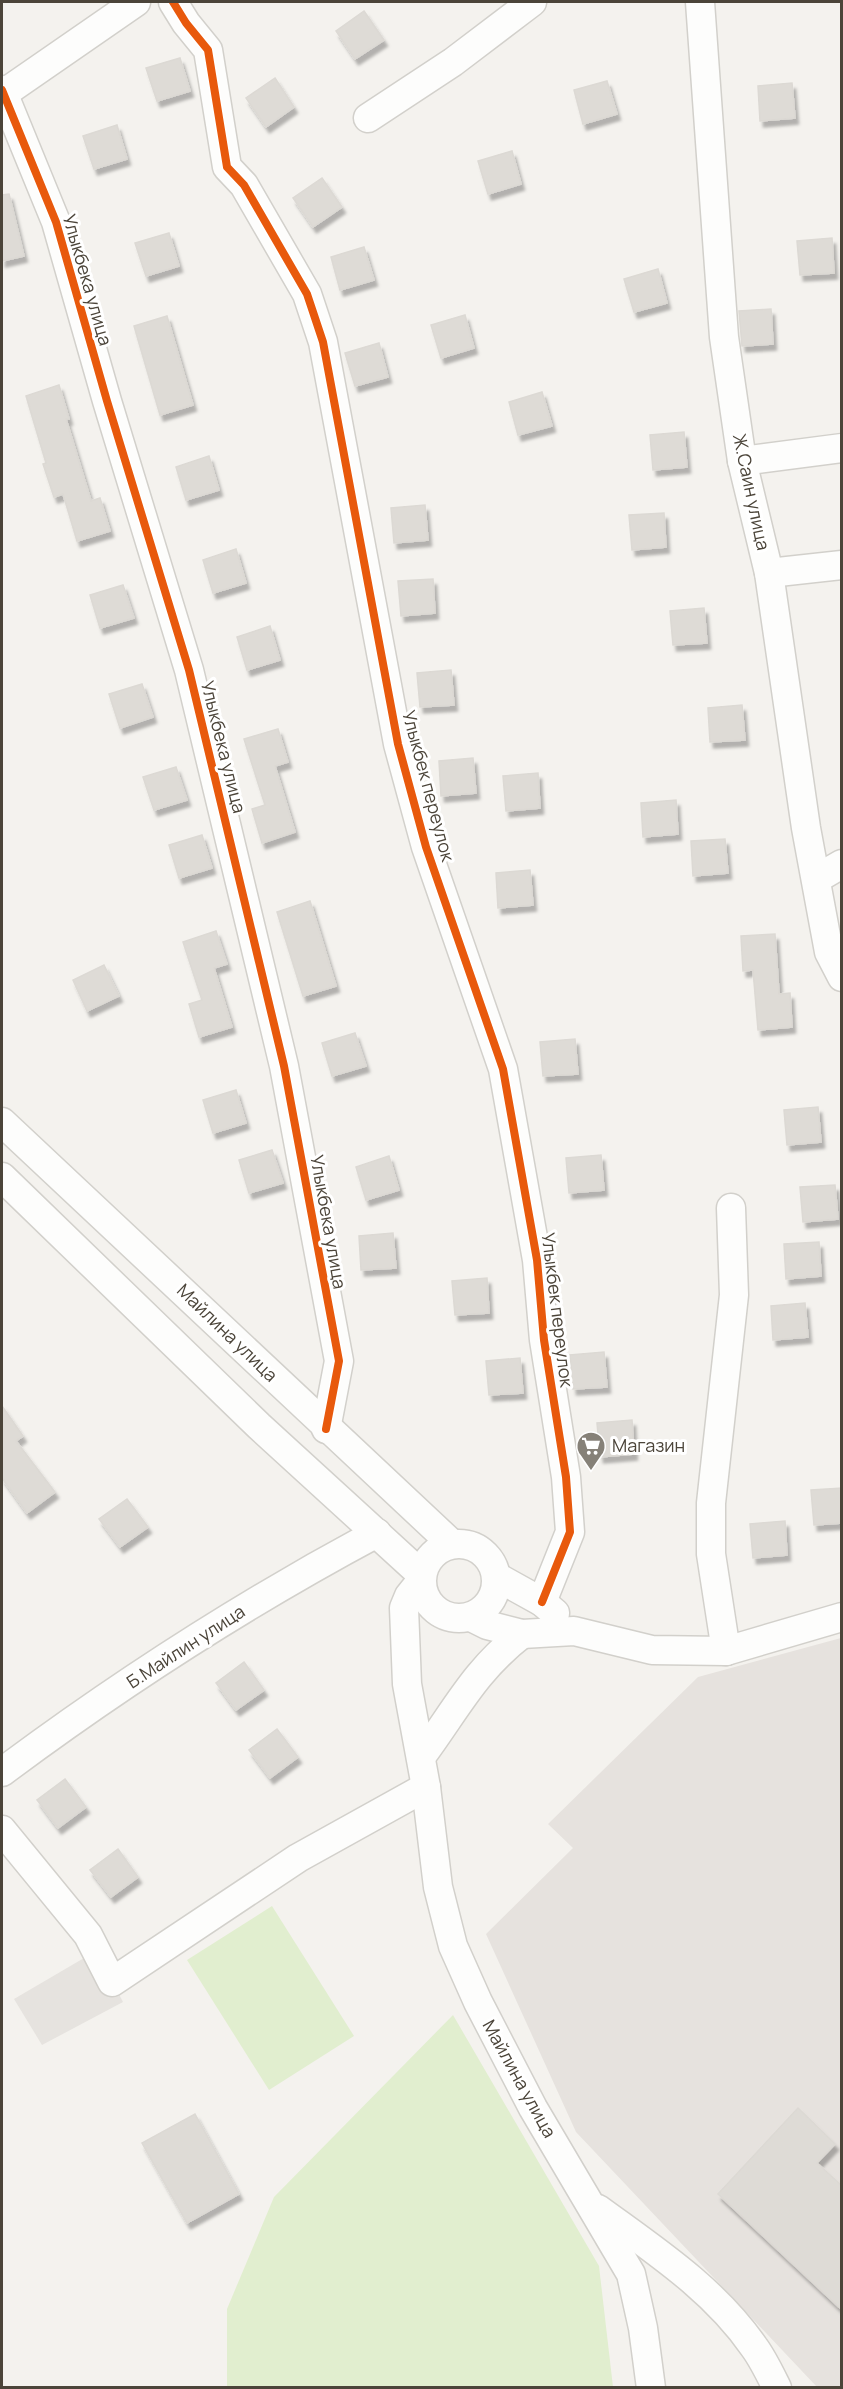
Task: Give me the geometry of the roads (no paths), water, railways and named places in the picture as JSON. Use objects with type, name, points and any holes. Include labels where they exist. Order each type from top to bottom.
[{"type":"street","points":[[2,92],[136,2]]},
{"type":"street","name":"Улыкбек переулок","points":[[173,2],[186,23],[208,50],[227,167],[244,185],[307,294],[323,342],[398,744],[426,847],[503,1069],[537,1260],[544,1340],[568,1499],[570,1532],[542,1602]]},
{"type":"street","points":[[368,118],[453,62],[532,2]]},
{"type":"street","name":"Ж.Саин улица","points":[[700,2],[724,338],[742,461],[769,573],[829,952],[842,977]]},
{"type":"street","name":"Улыкбека улица","points":[[2,92],[56,222],[107,401],[189,670],[284,1066],[339,1361],[326,1429]]},
{"type":"street","points":[[742,461],[842,448]]},
{"type":"street","points":[[769,573],[842,565]]},
{"type":"street","points":[[816,879],[842,864]]},
{"type":"street","name":"Майлина улица","points":[[2,1122],[155,1263],[326,1429],[452,1544],[437,1550],[426,1562],[422,1578],[409,1596],[404,1608],[403,1623],[407,1684],[426,1787],[438,1887],[453,1946],[478,2002],[533,2108],[631,2274],[643,2328],[651,2388]]},
{"type":"street","points":[[2,1177],[258,1426],[377,1533],[422,1578],[423,1592],[430,1605],[442,1615],[457,1618],[471,1617],[486,1608],[494,1593],[497,1577],[492,1562],[481,1550],[467,1544],[452,1544]]},
{"type":"street","points":[[726,1651],[711,1554],[711,1503],[734,1295],[731,1208]]},
{"type":"street","name":"Б.Майлин улица","points":[[2,1772],[67,1724],[289,1580],[377,1533]]},
{"type":"street","points":[[497,1577],[542,1602],[574,1631]]},
{"type":"street","points":[[471,1617],[487,1625],[522,1634],[574,1631],[652,1650],[726,1651],[842,1617]]},
{"type":"street","points":[[421,1757],[478,1673],[498,1652],[522,1634]]},
{"type":"street","points":[[2,1830],[88,1935],[112,1982],[298,1858],[426,1787]]},
{"type":"street","points":[[592,2205],[678,2267],[736,2323],[756,2349],[777,2388]]},
{"type":"place","name":"Магазин","points":[[591,1472]]}]
